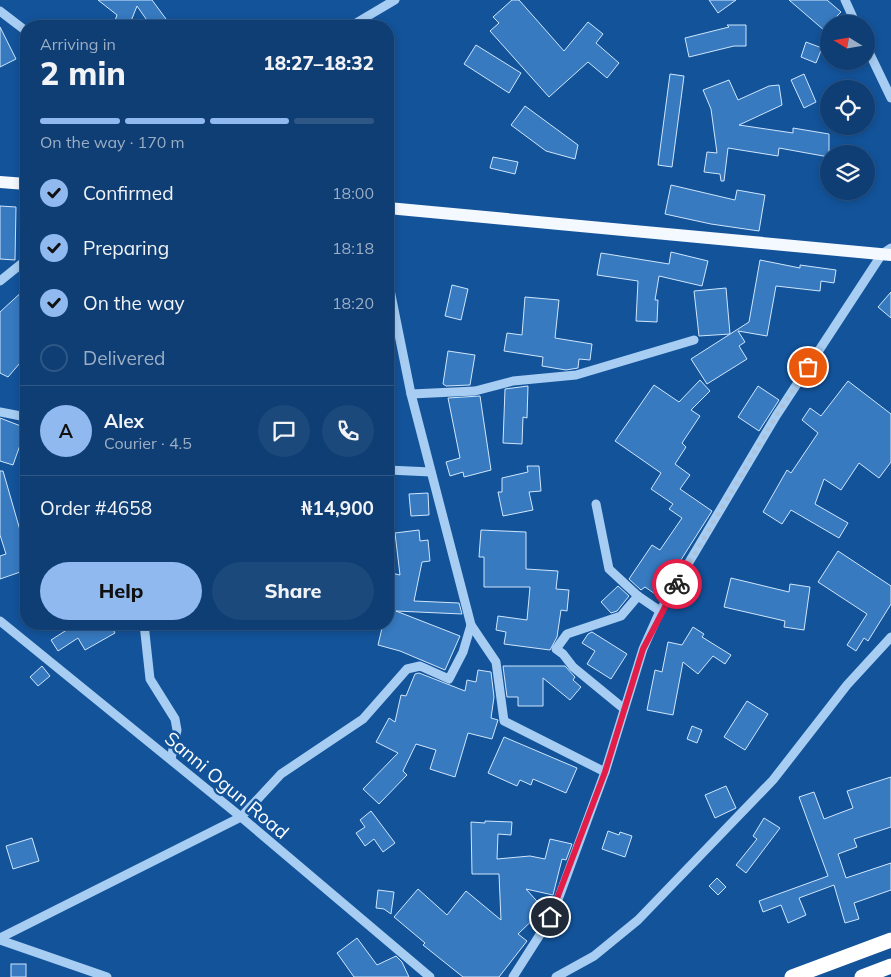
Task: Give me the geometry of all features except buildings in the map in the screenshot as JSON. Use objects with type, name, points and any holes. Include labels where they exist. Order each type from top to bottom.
[{"type":"highway","points":[[792,977],[891,940]]},
{"type":"highway","points":[[862,977],[891,966]]},
{"type":"main road","points":[[0,182],[20,184]]},
{"type":"main road","points":[[394,209],[888,252]]},
{"type":"street","points":[[362,20],[395,0]]},
{"type":"street","points":[[845,0],[852,15]]},
{"type":"street","points":[[0,11],[20,26]]},
{"type":"street","points":[[875,65],[891,98]]},
{"type":"street","points":[[513,977],[541,933],[559,897],[605,772],[623,708],[643,649],[660,611],[776,416],[888,252]]},
{"type":"street","points":[[0,282],[20,265]]},
{"type":"street","points":[[394,310],[411,394],[471,625],[496,662],[504,721],[605,772]]},
{"type":"street","points":[[411,394],[476,391],[512,381],[576,375],[694,340]]},
{"type":"street","points":[[0,412],[20,416]]},
{"type":"street","points":[[394,470],[431,472]]},
{"type":"street","points":[[596,504],[609,569],[638,596],[660,611]]},
{"type":"street","points":[[623,708],[573,667],[563,654],[556,649],[567,634],[621,616],[638,596]]},
{"type":"street","name":"Sanni Ogun Road","points":[[0,621],[171,759],[430,977]]},
{"type":"street","points":[[0,939],[241,817],[281,774],[363,719],[408,669],[420,666],[449,679],[463,652],[471,625]]},
{"type":"street","points":[[145,630],[150,679],[175,719],[178,730],[171,759]]},
{"type":"street","points":[[556,977],[594,956],[638,920],[773,780],[847,684],[891,637]]},
{"type":"street","points":[[0,939],[107,977]]},
{"type":"way so far","points":[[677,584],[776,416],[808,367]]},
{"type":"route","points":[[550,917],[605,772],[623,708],[643,649],[660,611],[677,584]]}]
